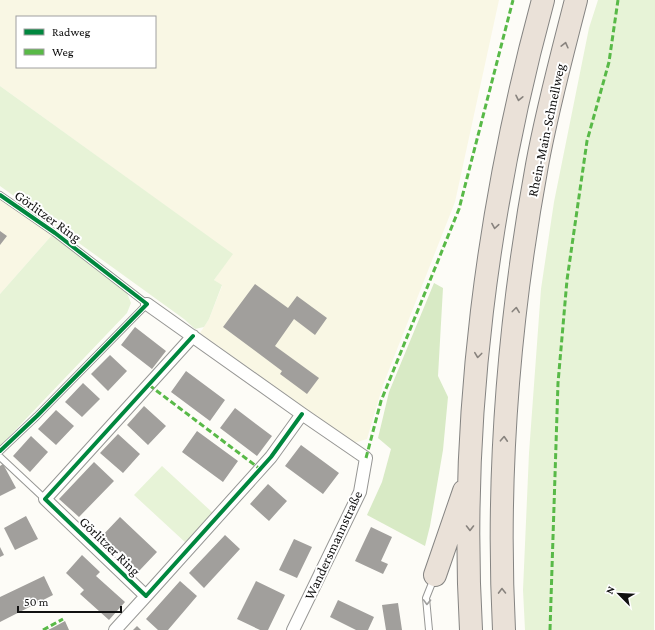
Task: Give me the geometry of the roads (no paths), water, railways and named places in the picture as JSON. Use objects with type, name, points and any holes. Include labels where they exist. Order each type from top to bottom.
[{"type":"highway","points":[[471,630],[469,594],[470,475],[476,372],[489,261],[506,158],[527,60],[543,0]]},
{"type":"highway","name":"Rhein-Main-Schnellweg","points":[[504,630],[502,594],[502,478],[508,375],[522,261],[537,164],[576,0]]},
{"type":"highway","points":[[435,575],[470,475]]},
{"type":"street","name":"Görlitzer Ring","points":[[147,304],[366,458]]},
{"type":"street","points":[[45,499],[193,336]]},
{"type":"street","name":"Görlitzer Ring","points":[[115,630],[271,457],[302,414]]},
{"type":"street","name":"Wandersmannstraße","points":[[293,630],[360,492],[366,458]]},
{"type":"street","name":"Görlitzer Ring","points":[[45,499],[146,596]]},
{"type":"lane","name":"Görlitzer Ring","points":[[0,195],[55,233],[147,304]]},
{"type":"lane","points":[[0,451],[42,411],[147,304]]},
{"type":"lane","points":[[0,457],[45,499]]},
{"type":"lane","points":[[429,630],[426,598],[435,575]]}]
